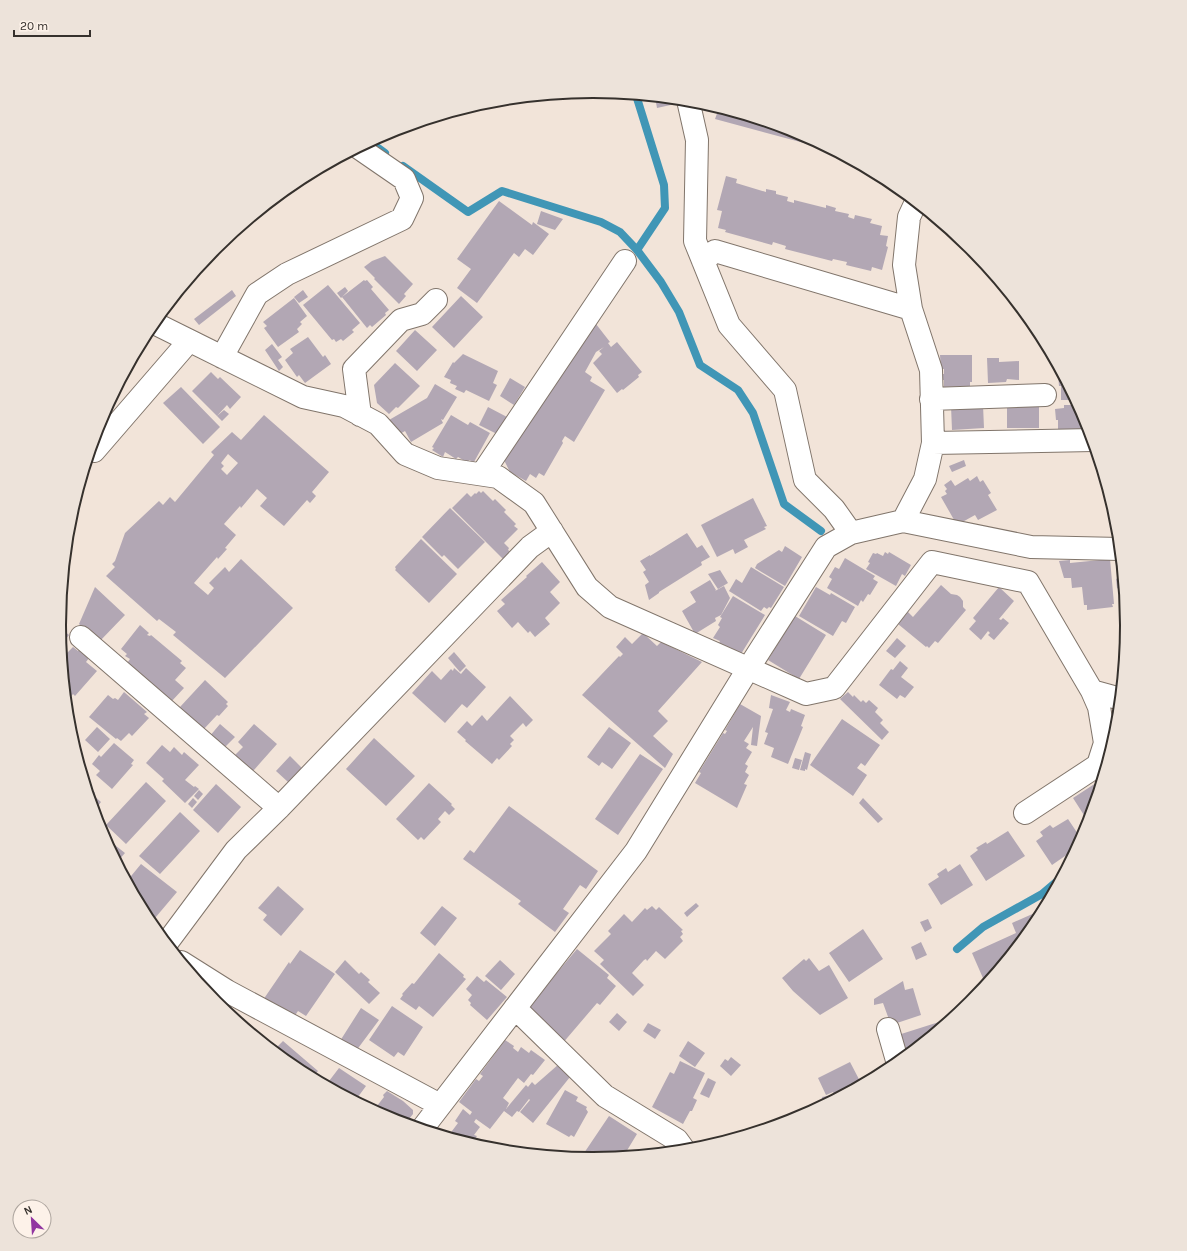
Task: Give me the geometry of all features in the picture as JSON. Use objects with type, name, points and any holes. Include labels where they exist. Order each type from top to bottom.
[{"type":"street","points":[[690,107],[697,140],[695,241],[729,325],[785,390],[805,480],[834,509],[850,533]]},
{"type":"street","points":[[222,357],[256,294],[287,274],[402,219],[412,198],[404,179],[363,151]]},
{"type":"street","points":[[903,521],[925,479],[932,443],[931,370],[911,309],[904,265],[909,217],[914,206]]},
{"type":"street","points":[[703,261],[715,251],[911,309]]},
{"type":"street","points":[[482,474],[625,261]]},
{"type":"street","points":[[360,415],[354,369],[401,320],[422,314],[436,300]]},
{"type":"street","points":[[160,326],[303,397],[344,406],[378,424],[405,454],[438,468],[498,476],[534,504],[587,587],[610,607],[806,694],[834,688],[932,562],[1028,582],[1092,691],[1099,707],[1105,743],[1098,765],[1026,813]]},
{"type":"street","points":[[97,447],[189,340]]},
{"type":"street","points":[[931,399],[1045,395]]},
{"type":"street","points":[[932,443],[1087,440]]},
{"type":"street","points":[[425,1125],[636,851],[748,669],[826,547],[850,533],[903,521],[1031,547],[1115,549]]},
{"type":"street","points":[[170,939],[236,850],[279,808],[530,547],[552,531]]},
{"type":"street","points":[[81,637],[279,808]]},
{"type":"street","points":[[1092,691],[1115,697]]},
{"type":"street","points":[[195,971],[227,991],[440,1105]]},
{"type":"street","points":[[515,1008],[605,1096],[677,1140],[681,1145]]},
{"type":"street","points":[[888,1030],[896,1058]]},
{"type":"building","points":[[656,102],[673,105],[657,108]]},
{"type":"building","points":[[717,113],[730,116],[763,126],[810,145],[715,119]]},
{"type":"building","points":[[726,176],[737,179],[736,183],[766,192],[766,189],[776,191],[776,194],[788,197],[787,201],[794,203],[794,200],[826,208],[826,205],[836,208],[835,211],[849,214],[848,217],[854,219],[855,215],[872,219],[870,223],[882,226],[880,235],[888,236],[886,246],[888,247],[882,270],[872,267],[871,271],[846,265],[847,262],[833,259],[832,261],[785,249],[786,246],[773,242],[772,245],[725,232],[726,230],[718,228],[722,211],[717,210]]},
{"type":"building","points":[[499,201],[532,225],[533,222],[549,234],[533,255],[525,249],[519,257],[514,253],[477,303],[457,288],[471,269],[457,259]]},
{"type":"building","points":[[541,211],[563,219],[555,230],[537,224]]},
{"type":"building","points":[[385,256],[413,284],[404,294],[406,296],[399,304],[364,267],[372,261]]},
{"type":"building","points":[[364,280],[367,280],[373,287],[371,289],[389,310],[385,313],[386,315],[372,327],[370,325],[367,328],[342,297]]},
{"type":"building","points":[[328,285],[360,323],[352,330],[354,332],[343,341],[341,339],[336,342],[334,339],[332,340],[303,305]]},
{"type":"building","points":[[345,287],[348,291],[341,298],[337,293]]},
{"type":"building","points":[[232,290],[236,296],[199,325],[194,319]]},
{"type":"building","points":[[303,290],[308,297],[299,303],[294,297]]},
{"type":"building","points":[[461,296],[483,317],[454,348],[432,327]]},
{"type":"building","points":[[294,298],[307,316],[300,322],[302,324],[297,329],[299,332],[278,347],[264,328],[267,326],[263,322]]},
{"type":"building","points":[[596,324],[610,342],[608,343],[611,347],[617,342],[642,372],[638,375],[639,377],[617,393],[593,363],[602,354],[599,351],[604,347],[596,352],[585,372],[592,377],[590,381],[605,390],[574,442],[565,436],[562,441],[563,443],[544,476],[539,473],[536,478],[530,474],[526,481],[510,472],[504,460],[576,341]]},
{"type":"building","points":[[415,330],[437,350],[417,371],[396,351]]},
{"type":"building","points":[[308,337],[323,357],[325,355],[331,364],[305,383],[299,375],[297,377],[285,360],[293,353],[290,349]]},
{"type":"building","points":[[272,344],[282,357],[278,360],[283,367],[279,371],[265,350]]},
{"type":"building","points":[[463,354],[498,371],[493,383],[497,385],[489,401],[466,390],[464,393],[455,389],[457,386],[450,383],[451,380],[444,377],[453,362],[454,363]]},
{"type":"building","points":[[940,355],[972,355],[972,382],[970,382],[970,386],[944,387],[944,380],[942,380],[941,374],[944,374],[944,369],[941,369]]},
{"type":"building","points":[[987,358],[999,358],[999,362],[1019,361],[1019,380],[1007,379],[1006,382],[988,383]]},
{"type":"building","points":[[395,363],[420,386],[398,408],[396,407],[389,414],[377,403],[374,385]]},
{"type":"building","points":[[211,372],[218,379],[220,377],[241,397],[230,409],[227,405],[217,416],[192,391]]},
{"type":"building","points":[[1058,376],[1070,400],[1061,400],[1061,386],[1059,386]]},
{"type":"building","points":[[510,378],[525,387],[514,405],[500,396]]},
{"type":"building","points":[[435,384],[457,397],[443,420],[441,419],[443,423],[411,442],[405,431],[398,435],[389,420],[427,398]]},
{"type":"building","points":[[181,387],[220,427],[203,444],[163,403]]},
{"type":"building","points":[[1007,404],[1039,404],[1039,428],[1007,428]]},
{"type":"building","points":[[983,405],[984,428],[952,430],[951,406]]},
{"type":"building","points":[[1064,405],[1073,405],[1083,429],[1058,429],[1058,420],[1056,420],[1055,409],[1064,408]]},
{"type":"building","points":[[488,407],[507,417],[497,434],[479,425]]},
{"type":"building","points":[[224,410],[229,414],[222,421],[217,416]]},
{"type":"building","points":[[264,415],[329,472],[312,492],[316,496],[310,503],[307,500],[284,526],[260,506],[267,498],[257,489],[241,508],[240,506],[224,524],[236,535],[225,548],[227,549],[218,559],[217,557],[194,583],[208,595],[214,588],[209,583],[225,567],[229,572],[241,559],[293,608],[225,678],[173,635],[176,632],[159,619],[157,621],[106,576],[115,567],[112,564],[115,561],[125,533],[159,501],[163,505],[170,497],[175,502],[214,455],[211,452],[232,432],[241,440]],"holes":[[[228,454],[238,463],[227,475],[221,469],[224,466],[221,463]]]},
{"type":"building","points":[[451,415],[468,425],[470,422],[490,433],[474,462],[469,460],[468,463],[458,457],[456,459],[445,452],[443,457],[432,450],[434,448],[432,447]]},
{"type":"building","points":[[964,460],[966,466],[952,472],[949,466]]},
{"type":"building","points":[[977,476],[980,482],[983,480],[991,493],[988,495],[997,510],[978,520],[975,515],[957,525],[941,497],[947,494],[945,491],[947,489],[944,485],[951,480],[955,486],[968,478],[970,481]]},
{"type":"building","points":[[479,491],[481,493],[483,491],[493,501],[495,499],[506,510],[504,512],[516,524],[514,526],[518,529],[504,543],[509,548],[508,550],[513,554],[505,561],[452,508],[467,493],[471,497]]},
{"type":"building","points":[[753,498],[767,526],[764,527],[766,529],[744,540],[748,547],[735,554],[733,549],[717,557],[701,525]]},
{"type":"building","points":[[450,508],[485,542],[458,569],[444,555],[442,557],[422,537]]},
{"type":"building","points":[[687,533],[697,548],[702,545],[710,557],[701,562],[702,565],[649,600],[645,585],[649,582],[643,572],[646,570],[640,561]]},
{"type":"building","points":[[421,539],[457,574],[429,603],[395,570],[395,567]]},
{"type":"building","points":[[785,546],[802,557],[785,586],[755,568],[757,564],[779,550],[782,552]]},
{"type":"building","points":[[885,552],[888,554],[889,552],[911,565],[905,576],[902,574],[896,586],[866,569],[870,563],[868,562],[873,553],[883,556]]},
{"type":"building","points":[[845,558],[875,576],[873,579],[878,582],[870,595],[868,594],[863,602],[861,600],[858,606],[827,588],[832,579],[829,577],[835,567],[839,569]]},
{"type":"building","points":[[1110,559],[1113,607],[1087,610],[1087,605],[1084,605],[1082,587],[1072,588],[1071,578],[1064,578],[1059,561],[1070,560],[1070,563]]},
{"type":"building","points":[[542,562],[560,582],[550,592],[560,603],[545,618],[550,624],[535,637],[530,631],[528,633],[518,622],[512,628],[497,611],[505,604],[501,600]]},
{"type":"building","points":[[751,567],[784,587],[771,608],[769,607],[767,609],[764,607],[761,611],[729,591],[736,579],[742,583]]},
{"type":"building","points":[[720,570],[728,583],[718,589],[708,574]]},
{"type":"building","points":[[1118,574],[1120,590],[1117,588],[1116,579],[1118,578]]},
{"type":"building","points":[[710,580],[716,590],[715,591],[724,586],[730,598],[721,615],[715,618],[716,621],[695,634],[682,611],[696,602],[690,592]]},
{"type":"building","points":[[941,585],[951,594],[960,597],[963,601],[963,607],[966,610],[938,643],[935,641],[929,648],[898,624],[908,612],[913,617]]},
{"type":"building","points":[[95,587],[125,615],[99,642],[79,624]]},
{"type":"building","points":[[816,587],[830,595],[831,593],[855,607],[846,623],[842,621],[833,636],[799,616]]},
{"type":"building","points":[[999,587],[1014,601],[999,619],[1001,620],[1003,618],[1009,623],[994,640],[988,635],[990,633],[988,631],[981,640],[969,629],[976,621],[973,618]]},
{"type":"building","points":[[733,596],[765,615],[741,654],[729,647],[729,649],[719,643],[720,641],[713,638],[720,627],[718,625],[722,618],[720,617]]},
{"type":"building","points":[[795,616],[826,635],[799,679],[768,660]]},
{"type":"building","points":[[140,625],[149,633],[147,635],[151,635],[182,661],[180,663],[186,668],[175,680],[184,688],[170,703],[156,691],[158,689],[155,687],[153,689],[125,666],[130,659],[125,656],[127,654],[121,649]]},
{"type":"building","points":[[643,633],[657,646],[661,642],[702,662],[658,711],[668,721],[653,736],[673,754],[665,768],[582,695],[619,656],[620,657],[623,654],[616,647],[625,637],[632,644]]},
{"type":"building","points":[[897,638],[906,646],[895,658],[886,651]]},
{"type":"building","points":[[73,647],[78,651],[79,650],[89,658],[86,662],[97,671],[75,696],[73,694],[71,696],[67,653]]},
{"type":"building","points":[[454,652],[466,666],[460,672],[448,658]]},
{"type":"building","points":[[900,661],[908,668],[901,677],[914,687],[905,698],[900,695],[897,699],[879,685],[891,669],[893,670]]},
{"type":"building","points":[[454,668],[461,674],[466,668],[486,687],[467,708],[462,704],[445,723],[412,693],[432,671],[441,680],[451,669],[453,671]]},
{"type":"building","points":[[205,680],[228,702],[226,704],[228,706],[203,730],[180,707]]},
{"type":"building","points":[[124,692],[147,712],[144,714],[149,718],[132,736],[129,733],[121,741],[117,738],[116,739],[89,717],[108,695],[113,699],[115,698],[118,700]]},
{"type":"building","points":[[848,692],[853,697],[854,695],[861,702],[863,700],[866,703],[869,700],[878,708],[875,712],[883,720],[880,723],[889,732],[882,740],[840,699]]},
{"type":"building","points":[[771,695],[790,702],[786,710],[790,712],[791,709],[805,715],[801,726],[803,727],[788,764],[771,757],[774,748],[764,744],[768,733],[765,732],[773,709],[769,708]]},
{"type":"building","points":[[510,696],[533,720],[526,727],[523,723],[510,736],[514,740],[510,744],[512,746],[499,760],[497,758],[492,764],[465,741],[466,740],[457,732],[467,721],[472,726],[482,715],[487,721]]},
{"type":"building","points":[[740,704],[761,716],[757,746],[751,745],[753,727],[744,741],[749,744],[746,748],[752,752],[745,764],[748,766],[745,772],[749,775],[744,784],[747,785],[737,808],[695,783],[701,773],[699,772],[723,733],[725,734],[727,731],[725,730]]},
{"type":"building","points":[[842,719],[880,745],[865,766],[861,763],[857,768],[867,775],[853,796],[810,765]]},
{"type":"building","points":[[220,724],[235,737],[223,749],[209,737]]},
{"type":"building","points":[[254,724],[277,744],[253,771],[235,755],[243,747],[238,742]]},
{"type":"building","points":[[97,727],[110,739],[98,752],[85,740]]},
{"type":"building","points":[[609,727],[631,743],[612,769],[602,762],[599,766],[587,757]]},
{"type":"building","points":[[374,738],[415,776],[386,806],[346,769]]},
{"type":"building","points":[[114,743],[134,760],[131,764],[133,765],[112,789],[96,775],[100,771],[92,764],[99,755],[101,757]]},
{"type":"building","points":[[162,745],[170,752],[174,747],[182,755],[184,752],[199,765],[185,780],[199,789],[185,803],[162,781],[164,779],[146,763]]},
{"type":"building","points":[[805,752],[811,754],[807,770],[805,769],[805,771],[800,770]]},
{"type":"building","points":[[640,754],[663,769],[618,835],[595,819]]},
{"type":"building","points":[[290,756],[302,768],[288,782],[276,771]]},
{"type":"building","points":[[795,758],[802,760],[799,770],[792,768]]},
{"type":"building","points":[[146,782],[166,801],[126,844],[106,825]]},
{"type":"building","points":[[429,783],[452,804],[451,805],[455,809],[449,815],[445,811],[438,819],[441,822],[424,840],[421,837],[418,840],[396,819]]},
{"type":"building","points":[[1096,783],[1096,784],[1085,817],[1073,798]]},
{"type":"building","points":[[216,784],[241,807],[218,833],[193,810]]},
{"type":"building","points":[[199,790],[203,794],[198,800],[194,796]]},
{"type":"building","points":[[94,796],[101,802],[98,806]]},
{"type":"building","points":[[193,798],[197,802],[192,808],[188,804]]},
{"type":"building","points":[[863,798],[883,819],[878,823],[859,803]]},
{"type":"building","points":[[509,806],[598,871],[586,889],[580,885],[563,909],[569,913],[555,932],[518,904],[521,901],[463,859],[470,850],[474,853]]},
{"type":"building","points":[[180,812],[200,831],[160,874],[139,856]]},
{"type":"building","points":[[1068,819],[1078,834],[1070,853],[1052,865],[1036,841],[1043,836],[1040,832],[1050,825],[1053,828]]},
{"type":"building","points":[[1008,831],[1025,856],[986,881],[970,856],[978,850],[976,848],[986,842],[987,844]]},
{"type":"building","points":[[113,844],[125,853],[120,859]]},
{"type":"building","points":[[141,864],[177,892],[155,918],[130,877]]},
{"type":"building","points":[[960,864],[973,885],[941,905],[928,884],[939,877],[937,874],[946,868],[948,872]]},
{"type":"building","points":[[278,886],[304,909],[281,936],[263,920],[267,915],[258,908]]},
{"type":"building","points":[[696,903],[699,906],[687,917],[684,913]]},
{"type":"building","points":[[442,906],[457,918],[435,946],[420,933]]},
{"type":"building","points":[[652,906],[656,910],[659,907],[683,930],[681,931],[683,934],[680,937],[683,941],[665,959],[656,951],[647,961],[646,959],[644,960],[632,973],[644,985],[633,996],[600,964],[604,960],[594,951],[611,934],[608,931],[624,914],[632,922],[645,908],[647,910]]},
{"type":"building","points":[[1036,912],[1012,947],[984,980],[972,953],[1016,933],[1012,923]]},
{"type":"building","points":[[928,919],[932,928],[925,932],[920,922]]},
{"type":"building","points":[[863,929],[883,959],[849,982],[829,953]]},
{"type":"building","points":[[921,942],[927,955],[916,960],[911,947]]},
{"type":"building","points":[[577,949],[609,975],[607,978],[616,986],[600,1005],[597,1003],[562,1044],[524,1012]]},
{"type":"building","points":[[300,950],[335,974],[306,1016],[298,1011],[292,1020],[263,1000],[289,962],[290,964]]},
{"type":"building","points":[[439,953],[464,975],[463,977],[466,979],[433,1017],[419,1006],[416,1010],[400,999],[403,995],[402,994],[412,983],[414,984]]},
{"type":"building","points":[[809,958],[819,971],[829,965],[848,998],[820,1015],[793,991],[782,978],[804,959],[806,961]]},
{"type":"building","points":[[345,960],[359,974],[361,972],[370,980],[368,982],[380,993],[369,1004],[335,972]]},
{"type":"building","points":[[500,960],[515,974],[501,990],[485,976]]},
{"type":"building","points":[[477,976],[484,982],[486,980],[507,997],[487,1020],[470,1005],[471,1003],[468,1000],[472,995],[466,989]]},
{"type":"building","points":[[903,981],[905,990],[913,988],[921,1015],[891,1025],[883,1003],[874,1005],[874,999]]},
{"type":"building","points":[[392,1006],[423,1027],[404,1056],[398,1052],[394,1057],[369,1040]]},
{"type":"building","points":[[361,1008],[379,1020],[356,1051],[340,1041]]},
{"type":"building","points":[[617,1013],[627,1022],[619,1031],[609,1022]]},
{"type":"building","points":[[939,1022],[939,1023],[903,1052],[898,1035]]},
{"type":"building","points":[[648,1023],[661,1030],[655,1039],[643,1031]]},
{"type":"building","points":[[505,1040],[514,1046],[513,1048],[518,1052],[521,1047],[529,1053],[531,1050],[545,1060],[533,1075],[531,1074],[524,1083],[518,1078],[503,1098],[509,1103],[506,1109],[526,1085],[528,1087],[532,1082],[535,1085],[559,1064],[570,1077],[533,1123],[520,1112],[530,1100],[529,1099],[519,1112],[517,1111],[512,1117],[504,1111],[490,1129],[476,1119],[474,1122],[480,1127],[474,1135],[477,1136],[475,1139],[450,1133],[458,1123],[455,1121],[463,1109],[470,1115],[472,1112],[459,1102],[476,1079],[479,1081],[483,1076],[480,1074]]},
{"type":"building","points":[[283,1041],[318,1071],[316,1074],[274,1045],[277,1047]]},
{"type":"building","points":[[688,1041],[705,1053],[695,1067],[679,1056]]},
{"type":"building","points":[[731,1057],[741,1065],[731,1076],[720,1066],[725,1059],[728,1061]]},
{"type":"building","points":[[680,1061],[705,1073],[693,1098],[697,1100],[692,1111],[690,1111],[683,1124],[652,1107],[670,1072],[674,1074]]},
{"type":"building","points":[[850,1062],[860,1080],[834,1095],[833,1092],[826,1095],[818,1078]]},
{"type":"building","points":[[339,1068],[366,1086],[358,1098],[329,1081]]},
{"type":"building","points":[[708,1078],[716,1082],[709,1098],[700,1094]]},
{"type":"building","points":[[565,1090],[578,1097],[576,1101],[587,1107],[586,1109],[588,1112],[574,1137],[571,1135],[569,1137],[546,1124]]},
{"type":"building","points":[[387,1091],[403,1101],[413,1110],[413,1114],[409,1119],[377,1106],[384,1097],[383,1095]]},
{"type":"building","points":[[832,1095],[832,1096],[823,1101],[822,1097]]},
{"type":"building","points":[[609,1116],[637,1134],[626,1152],[584,1153]]},
{"type":"waterway","points":[[637,250],[665,208],[664,185],[638,100]]},
{"type":"waterway","points":[[375,146],[385,153]]},
{"type":"waterway","points":[[403,166],[468,212],[502,191],[601,222],[620,232],[637,250],[661,282],[679,312],[700,365],[738,390],[753,413],[784,504],[821,531]]},
{"type":"waterway","points":[[957,949],[983,927],[1042,894],[1052,886]]}]
